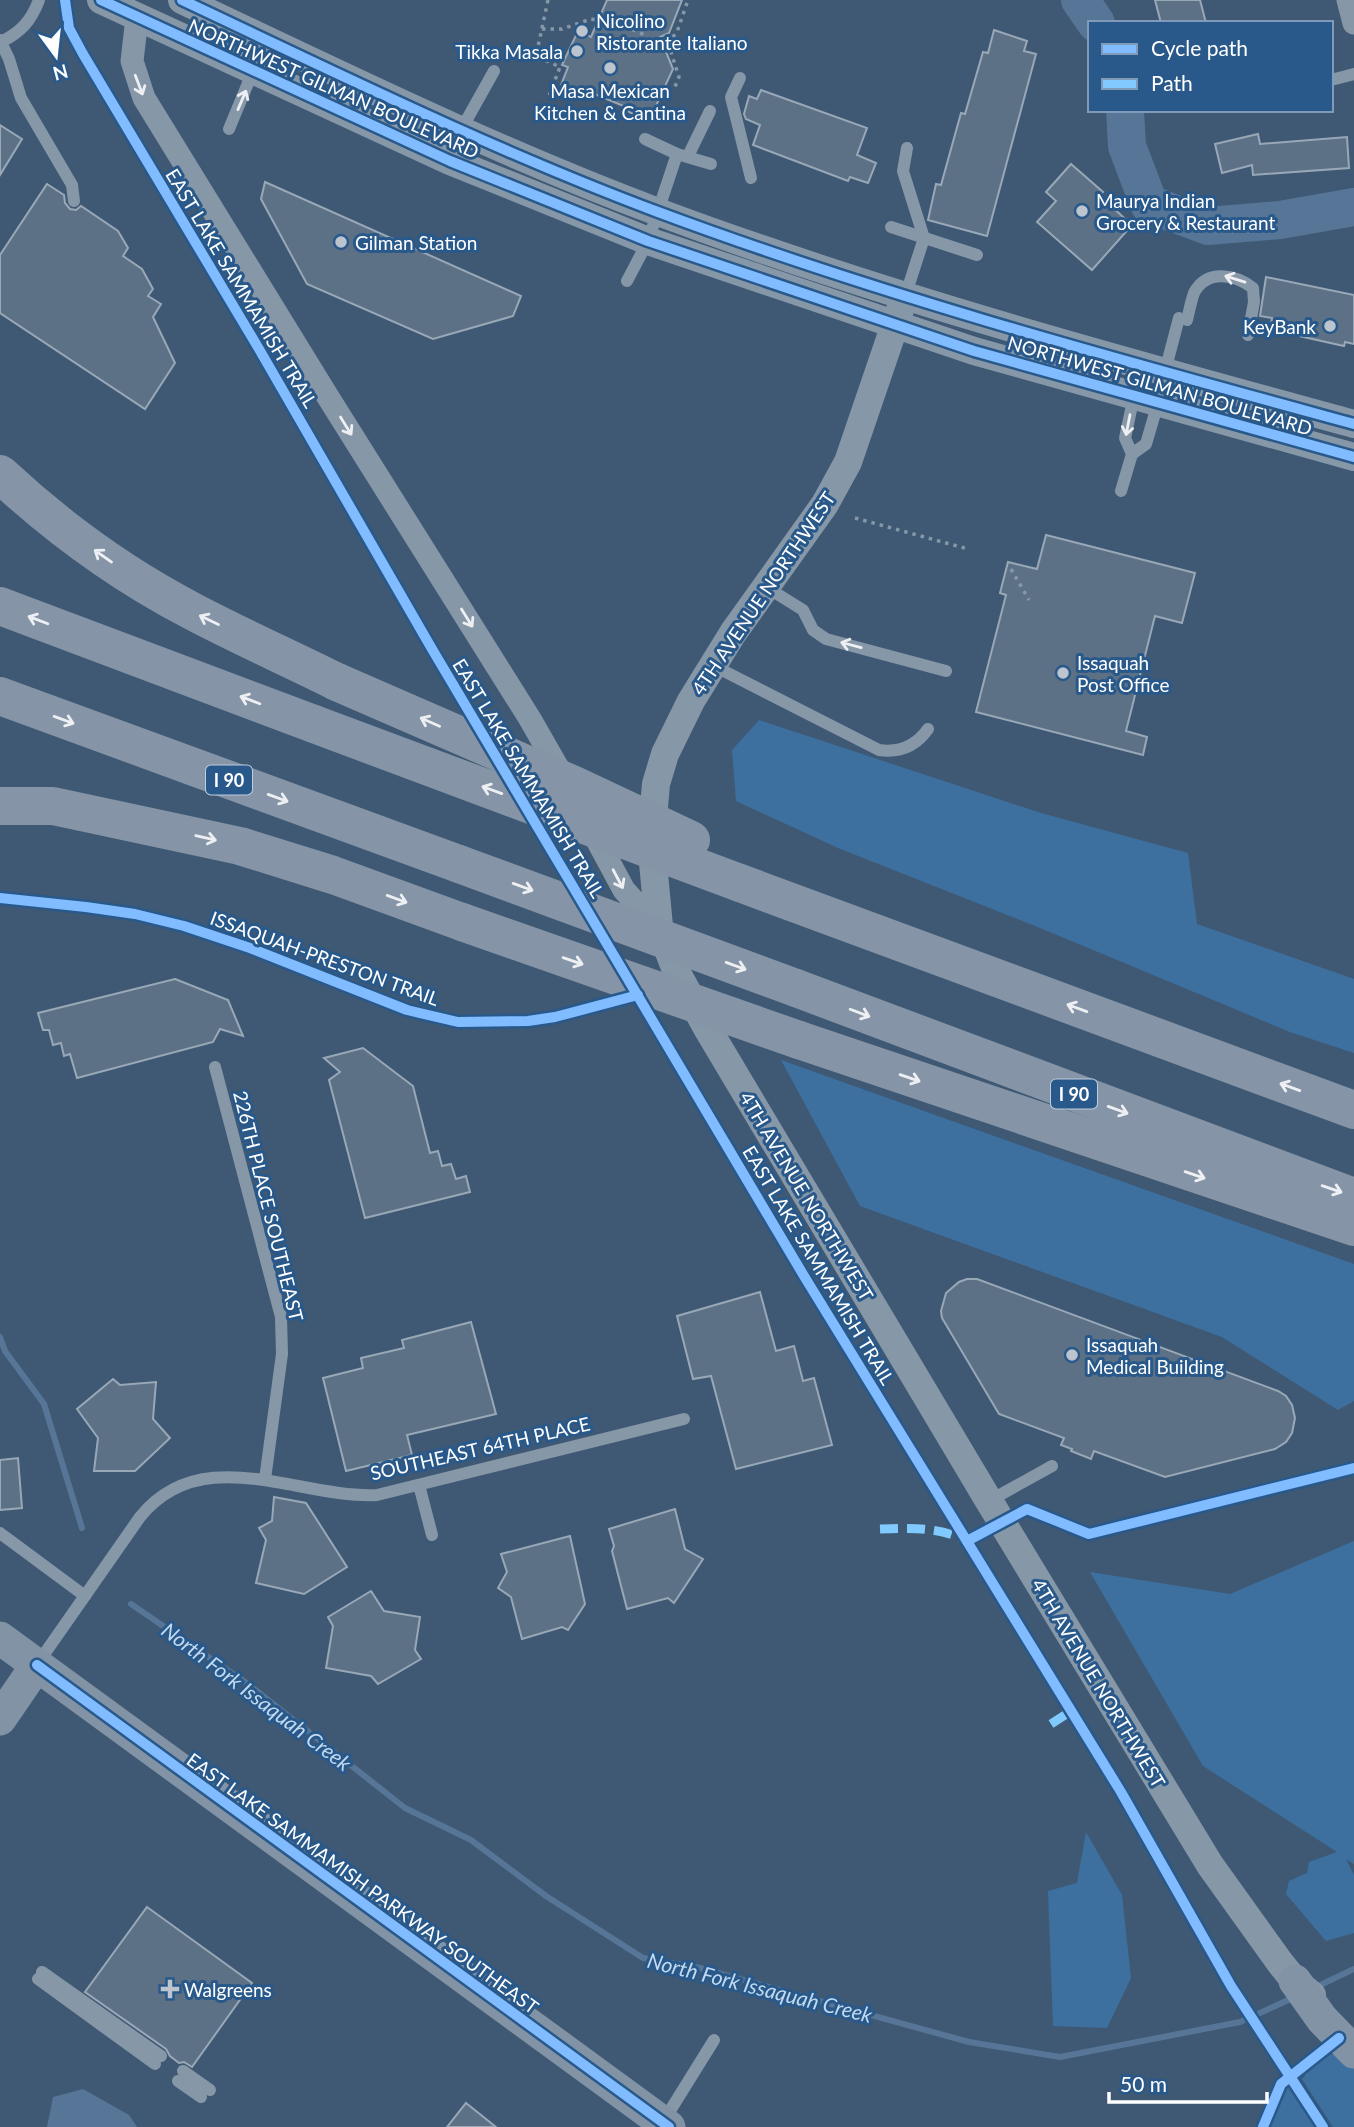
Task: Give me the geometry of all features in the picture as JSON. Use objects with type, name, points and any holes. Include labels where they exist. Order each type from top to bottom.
[{"type":"highway","points":[[0,474],[57,524],[122,569],[191,611],[337,681],[574,785],[738,872]]},
{"type":"highway","points":[[0,606],[314,724],[738,872],[893,939],[1354,1110]]},
{"type":"highway","name":"I 90","points":[[0,696],[796,988],[1354,1197]]},
{"type":"highway","points":[[0,806],[53,806],[191,835],[333,875],[799,1040],[1354,1227]]},
{"type":"highway","points":[[0,830],[139,825]]},
{"type":"main road","name":"EAST LAKE SAMMAMISH PARKWAY SOUTHEAST","points":[[0,1638],[666,2125]]},
{"type":"main road","points":[[0,1719],[37,1665]]},
{"type":"main road","points":[[1289,1972],[1341,2031]]},
{"type":"street","name":"NORTHWEST GILMAN BOULEVARD","points":[[101,0],[450,161],[648,241],[895,326],[1096,385],[1156,389],[1354,424]]},
{"type":"street","name":"NORTHWEST GILMAN BOULEVARD","points":[[182,0],[461,130],[657,212],[904,298],[1017,332],[1156,389],[1354,457]]},
{"type":"street","points":[[1348,0],[1354,23]]},
{"type":"street","points":[[137,18],[132,61],[144,97],[530,719],[624,890],[634,901],[657,913]]},
{"type":"street","name":"4TH AVENUE NORTHWEST","points":[[904,298],[848,462],[825,504],[733,633],[682,717],[665,754],[656,784],[651,842],[659,926],[677,973],[707,1028],[989,1501],[1210,1865],[1289,1972]]},
{"type":"lane","points":[[39,0],[28,24],[12,37],[0,41],[21,98],[72,185],[74,201]]},
{"type":"lane","points":[[229,129],[253,71]]},
{"type":"lane","points":[[384,131],[411,129],[443,140],[461,130],[494,71]]},
{"type":"lane","points":[[1333,79],[1354,74]]},
{"type":"lane","points":[[740,78],[731,97],[751,178]]},
{"type":"lane","points":[[627,281],[648,241],[657,212],[683,155],[710,111]]},
{"type":"lane","points":[[645,139],[711,164]]},
{"type":"lane","points":[[904,298],[924,238],[903,172],[907,148]]},
{"type":"lane","points":[[891,227],[978,255]]},
{"type":"lane","points":[[1132,454],[1125,438],[1156,389],[1183,319],[1195,292],[1203,282],[1217,275],[1229,276],[1253,288],[1254,302],[1248,335]]},
{"type":"lane","points":[[1121,491],[1132,454],[1146,444],[1151,430],[1156,389]]},
{"type":"lane","points":[[766,586],[803,610],[813,630],[826,639],[946,671]]},
{"type":"lane","points":[[714,666],[879,750],[902,750],[915,743],[928,729]]},
{"type":"lane","name":"226TH PLACE SOUTHEAST","points":[[215,1067],[281,1317],[282,1354],[265,1479]]},
{"type":"lane","name":"SOUTHEAST 64TH PLACE","points":[[37,1665],[140,1517],[158,1499],[172,1490],[231,1476],[265,1479],[345,1495],[377,1495],[684,1419]]},
{"type":"lane","points":[[989,1501],[1052,1466]]},
{"type":"lane","points":[[419,1485],[432,1535]]},
{"type":"lane","points":[[0,1533],[85,1596]]},
{"type":"lane","points":[[40,1976],[158,2060]]},
{"type":"lane","points":[[1263,2127],[1281,2084],[1341,2031]]},
{"type":"lane","points":[[666,2125],[714,2040]]},
{"type":"lane","points":[[180,2076],[205,2094]]},
{"type":"path","points":[[548,0],[536,56],[560,67],[549,96]]},
{"type":"path","points":[[668,43],[677,32],[688,0]]},
{"type":"path","points":[[542,29],[562,29],[591,19],[622,25],[648,36]]},
{"type":"path","points":[[659,40],[668,43]]},
{"type":"path","points":[[668,43],[679,77],[674,89]]},
{"type":"path","points":[[855,518],[968,548]]},
{"type":"path","points":[[1011,569],[1029,600]]},
{"type":"shaded area","points":[[759,720],[1041,813],[1188,853],[1197,924],[1354,979],[1354,1053],[1290,1032],[838,848],[736,801],[732,750]]},
{"type":"shaded area","points":[[781,1060],[1354,1264],[1354,1401],[1338,1410],[1222,1337],[860,1206]]},
{"type":"shaded area","points":[[1354,1541],[1354,1864],[1346,1859],[1354,1875],[1354,1933],[1326,1941],[1286,1894],[1289,1881],[1307,1873],[1309,1862],[1337,1852],[1203,1766],[1090,1572],[1230,1594]]},
{"type":"shaded area","points":[[1086,1832],[1122,1895],[1131,1978],[1107,2028],[1053,2026],[1048,1891],[1077,1883]]},
{"type":"shaded area","points":[[1342,2053],[1354,2062],[1354,2127],[1333,2127],[1302,2079],[1305,2076],[1304,2070],[1324,2055]]},
{"type":"shaded area","points":[[1289,2085],[1317,2127],[1269,2127],[1283,2092]]},
{"type":"shaded area","points":[[83,2089],[129,2115],[137,2127],[47,2127],[53,2097]]},
{"type":"building","points":[[607,0],[682,0],[669,33],[660,37],[673,69],[649,121],[629,112],[626,107],[585,90],[583,94],[561,85],[568,67],[562,65],[578,31],[591,37]]},
{"type":"building","points":[[1155,0],[1200,0],[1205,21],[1160,21]]},
{"type":"building","points":[[994,30],[1027,41],[1024,51],[1036,54],[987,236],[928,220],[936,184],[941,185],[961,113],[965,114],[983,52],[988,53]]},
{"type":"building","points":[[761,90],[867,128],[857,155],[876,163],[868,183],[850,177],[848,181],[753,145],[760,125],[746,119],[744,114],[749,96],[757,99]]},
{"type":"building","points":[[0,125],[22,139],[0,175]]},
{"type":"building","points":[[1258,134],[1260,144],[1347,137],[1349,168],[1253,175],[1252,165],[1222,173],[1215,144]]},
{"type":"building","name":"Maurya Indian Grocery & Restaurant","points":[[1071,164],[1103,192],[1100,196],[1132,225],[1092,270],[1037,222],[1056,201],[1046,192]]},
{"type":"building","name":"Gilman Station","points":[[265,182],[521,296],[513,316],[433,339],[307,284],[261,199]]},
{"type":"building","points":[[47,184],[64,195],[65,203],[70,209],[76,210],[81,206],[118,231],[128,248],[123,256],[142,269],[153,289],[148,296],[161,304],[153,317],[175,363],[145,409],[0,313],[0,255]]},
{"type":"building","points":[[1266,277],[1354,295],[1354,344],[1345,342],[1344,346],[1290,334],[1292,328],[1271,323],[1272,318],[1260,316]]},
{"type":"building","name":"Issaquah Post Office","points":[[1046,535],[1195,573],[1182,623],[1155,616],[1126,731],[1147,737],[1143,755],[976,712],[1006,595],[1000,593],[1008,562],[1037,569]]},
{"type":"building","points":[[175,979],[228,1000],[243,1036],[220,1029],[213,1042],[77,1078],[70,1054],[64,1056],[61,1043],[53,1045],[49,1030],[43,1030],[38,1013]]},
{"type":"building","points":[[363,1048],[413,1086],[430,1153],[438,1151],[442,1166],[451,1164],[456,1179],[466,1176],[470,1192],[365,1218],[329,1080],[340,1072],[324,1058]]},
{"type":"building","name":"Issaquah Medical Building","points":[[967,1279],[977,1279],[1278,1391],[1286,1396],[1292,1405],[1295,1418],[1292,1433],[1286,1442],[1275,1449],[1165,1477],[1094,1451],[1091,1459],[1071,1451],[1072,1449],[1061,1445],[1064,1438],[999,1414],[942,1318],[946,1293]]},
{"type":"building","points":[[760,1292],[776,1351],[794,1346],[803,1381],[814,1378],[832,1445],[736,1469],[711,1376],[693,1379],[677,1316]]},
{"type":"building","points":[[471,1322],[496,1414],[407,1435],[412,1455],[346,1471],[323,1378],[363,1368],[361,1358],[404,1348],[402,1340]]},
{"type":"building","points":[[113,1379],[120,1385],[156,1382],[153,1419],[170,1438],[135,1471],[94,1471],[98,1438],[77,1409]]},
{"type":"building","points":[[18,1458],[22,1508],[0,1510],[0,1460]]},
{"type":"building","points":[[274,1497],[306,1503],[347,1567],[304,1594],[256,1583],[266,1540],[259,1528],[272,1521]]},
{"type":"building","points":[[675,1509],[685,1549],[703,1559],[674,1603],[668,1598],[627,1609],[609,1529]]},
{"type":"building","points":[[570,1536],[585,1604],[568,1630],[562,1627],[522,1639],[511,1597],[498,1588],[507,1572],[501,1554]]},
{"type":"building","points":[[371,1591],[384,1611],[420,1617],[415,1650],[421,1659],[378,1684],[371,1676],[326,1668],[333,1626],[328,1617]]},
{"type":"building","name":"Walgreens","points":[[147,1907],[252,1983],[192,2067],[184,2062],[179,2063],[166,2049],[85,1992]]},
{"type":"building","points":[[466,2103],[496,2127],[447,2127]]},
{"type":"waterway","points":[[1080,0],[1095,21]]},
{"type":"waterway","points":[[1125,112],[1127,146],[1149,204],[1208,226],[1280,220],[1354,207]]},
{"type":"waterway","name":"North Fork Issaquah Creek","points":[[0,1337],[5,1351],[44,1404],[82,1528]]},
{"type":"waterway","name":"North Fork Issaquah Creek","points":[[131,1604],[248,1684],[405,1808],[471,1840],[546,1896],[643,1958],[700,1968],[969,2042],[1060,2057],[1240,2022],[1295,1997]]},
{"type":"waterway","name":"North Fork Issaquah Creek","points":[[1314,1988],[1354,1969]]},
{"type":"marked path","points":[[880,1529],[933,1530],[963,1539]]},
{"type":"marked path","points":[[1051,1724],[1071,1711]]},
{"type":"cycle path","name":"EAST LAKE SAMMAMISH TRAIL","points":[[65,0],[69,28],[83,54],[259,349],[432,649],[804,1276],[1121,1792],[1231,1986],[1323,2127]]},
{"type":"cycle path","points":[[101,0],[450,161],[648,241],[974,351],[1354,457]]},
{"type":"cycle path","points":[[182,0],[477,138],[658,212],[917,300],[1354,424]]},
{"type":"cycle path","name":"ISSAQUAH-PRESTON TRAIL","points":[[0,898],[135,914],[184,926],[250,948],[407,1010],[458,1022],[528,1021],[555,1017],[638,995]]},
{"type":"cycle path","points":[[967,1541],[1027,1509],[1089,1534],[1354,1468]]},
{"type":"cycle path","points":[[37,1665],[669,2127]]},
{"type":"cycle path","points":[[1263,2127],[1281,2084],[1339,2038]]},
{"type":"place","name":"Nicolino Ristorante Italiano","points":[[582,31]]},
{"type":"place","name":"Tikka Masala","points":[[577,51]]},
{"type":"place","name":"Masa Mexican Kitchen & Cantina","points":[[610,68]]},
{"type":"place","name":"Maurya Indian Grocery & Restaurant","points":[[1082,211]]},
{"type":"place","name":"Gilman Station","points":[[341,242]]},
{"type":"place","name":"KeyBank","points":[[1330,326]]},
{"type":"place","name":"Issaquah Post Office","points":[[1063,673]]},
{"type":"place","name":"Issaquah Medical Building","points":[[1072,1355]]},
{"type":"place","name":"Walgreens","points":[[170,1989]]}]
